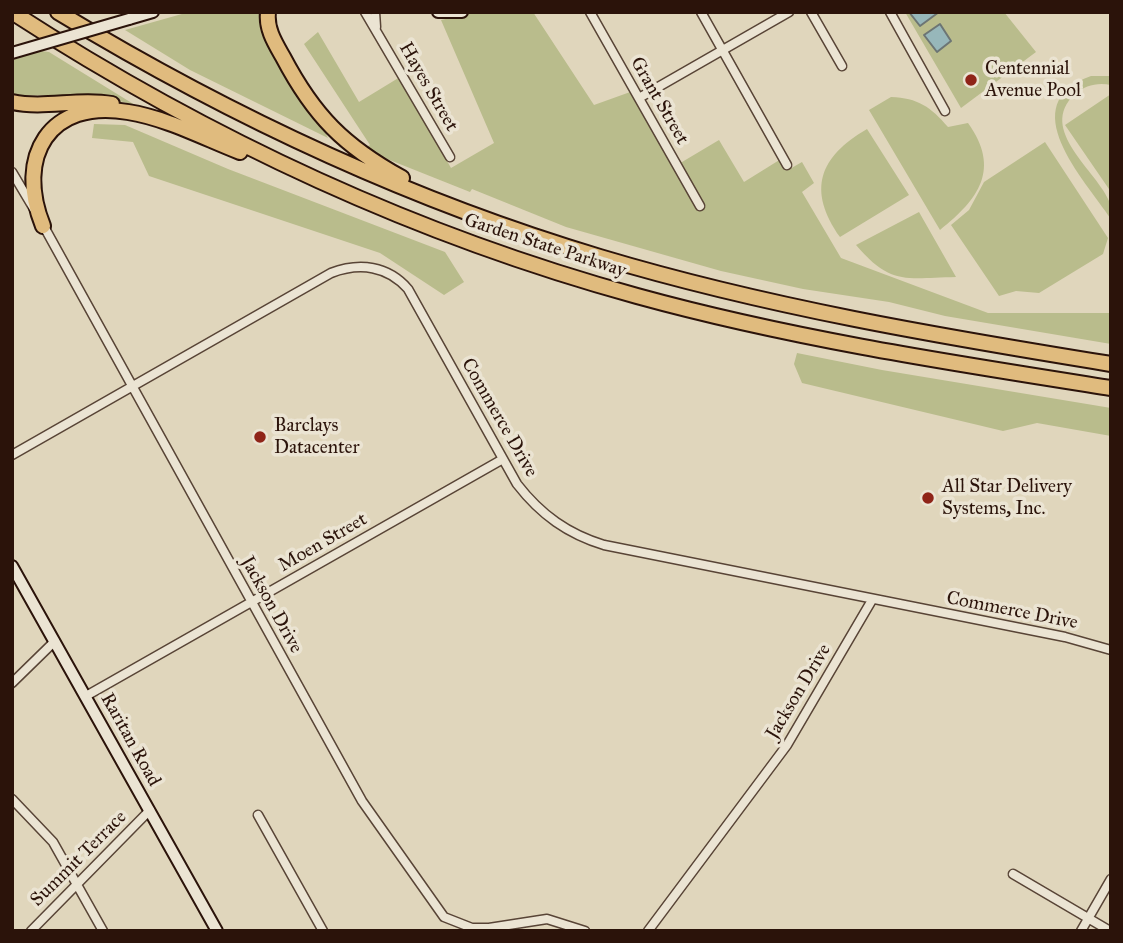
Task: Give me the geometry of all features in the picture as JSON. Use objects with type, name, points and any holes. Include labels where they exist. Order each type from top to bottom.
[{"type":"highway","name":"Garden State Parkway","points":[[12,12],[197,121],[367,202],[523,261],[695,311],[872,349],[1111,388]]},
{"type":"highway","name":"Garden State Parkway","points":[[58,12],[169,77],[250,118],[364,170],[485,218],[598,256],[772,302],[901,329],[1111,364]]},
{"type":"highway","points":[[268,12],[270,34],[293,76],[334,133],[391,172],[485,218]]},
{"type":"highway","points":[[12,102],[36,105],[103,103],[154,119],[367,202]]},
{"type":"highway","points":[[43,226],[33,196],[32,176],[38,149],[49,134],[65,122],[93,112],[125,111],[154,119]]},
{"type":"main road","points":[[12,53],[153,12]]},
{"type":"main road","points":[[439,12],[462,12]]},
{"type":"main road","name":"Raritan Road","points":[[12,566],[217,931]]},
{"type":"street","name":"Hayes Street","points":[[365,12],[450,157]]},
{"type":"street","name":"Hayes Street","points":[[375,12],[379,33]]},
{"type":"street","name":"Grant Street","points":[[590,12],[700,206]]},
{"type":"street","points":[[701,12],[787,165]]},
{"type":"street","points":[[639,98],[789,12]]},
{"type":"street","points":[[811,12],[842,66]]},
{"type":"street","points":[[890,12],[945,111]]},
{"type":"street","name":"Jackson Drive","points":[[12,172],[134,385],[362,801],[444,917],[472,928],[489,929],[547,919],[585,931]]},
{"type":"street","name":"Commerce Drive","points":[[12,455],[331,273],[357,266],[370,267],[394,276],[408,289],[517,484],[537,508],[562,527],[590,541],[1065,637],[1111,650]]},
{"type":"street","name":"Moen Street","points":[[86,696],[503,459]]},
{"type":"street","name":"Jackson Drive","points":[[648,931],[787,745],[872,600]]},
{"type":"street","points":[[12,683],[55,641]]},
{"type":"street","points":[[12,799],[52,842],[103,931]]},
{"type":"street","name":"Summit Terrace","points":[[31,931],[150,810]]},
{"type":"street","points":[[258,815],[323,931]]},
{"type":"street","points":[[1013,874],[1110,931]]},
{"type":"street","points":[[1082,931],[1111,880]]},
{"type":"green space","points":[[189,12],[264,12],[328,138],[190,70],[125,30]]},
{"type":"green space","points":[[533,12],[594,105],[633,91],[677,165],[719,140],[744,182],[781,159],[788,170],[802,162],[814,183],[802,192],[841,258],[988,313],[1111,313],[1111,344],[945,316],[889,302],[803,289],[721,271],[566,227],[472,189],[470,192],[362,149],[370,145],[304,44],[318,32],[359,102],[400,77],[451,168],[494,143],[441,20],[472,13]]},
{"type":"green space","name":"Centennial Avenue Pool","points":[[905,12],[1004,12],[1036,52],[961,108]]},
{"type":"green space","points":[[41,51],[49,52],[135,105],[99,96],[12,95],[12,60]]},
{"type":"green space","points":[[1091,76],[1111,76],[1111,85],[1092,85],[1075,94],[1065,108],[1062,122],[1073,150],[1110,203],[1111,219],[1072,164],[1061,143],[1055,123],[1057,105],[1068,89]]},
{"type":"green space","points":[[1111,94],[1111,192],[1065,125]]},
{"type":"green space","points":[[891,97],[909,99],[923,105],[948,127],[968,123],[978,140],[984,169],[981,182],[965,207],[940,230],[869,110]]},
{"type":"green space","points":[[94,124],[125,125],[228,169],[445,252],[464,282],[444,295],[380,253],[149,176],[133,142],[92,138]]},
{"type":"green space","points":[[867,129],[909,195],[840,237],[824,204],[821,190],[823,176],[838,151]]},
{"type":"green space","points":[[1045,142],[1108,238],[1103,254],[1039,293],[1016,291],[999,296],[951,225],[969,210],[984,182]]},
{"type":"green space","points":[[919,212],[956,277],[900,277],[879,267],[856,245]]},
{"type":"green space","points":[[797,353],[1111,408],[1111,436],[1037,423],[1003,431],[802,383],[794,364]]},
{"type":"water","points":[[909,12],[939,12],[920,26]]},
{"type":"water","points":[[940,24],[951,41],[937,52],[924,35]]},
{"type":"place","name":"Centennial Avenue Pool","points":[[971,80]]},
{"type":"place","name":"Barclays Datacenter","points":[[260,437]]},
{"type":"place","name":"All Star Delivery Systems, Inc.","points":[[928,498]]}]
